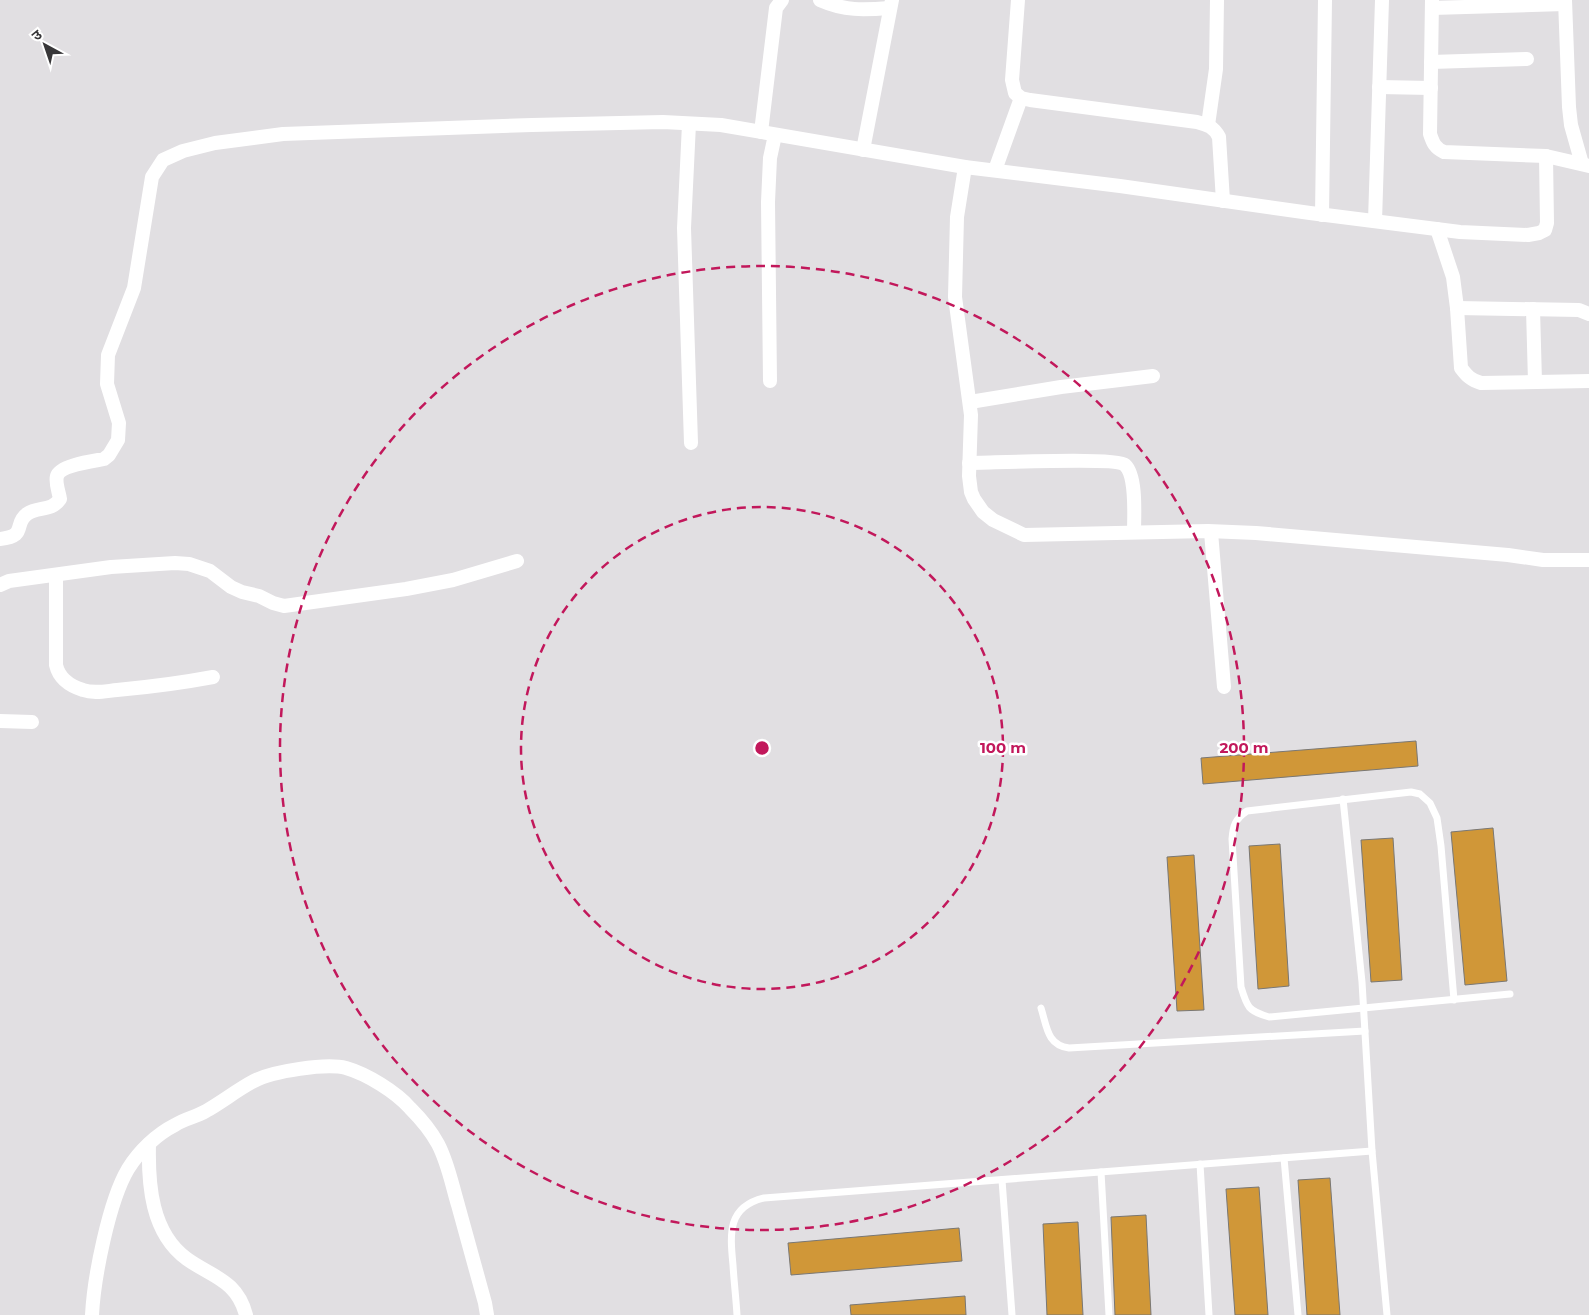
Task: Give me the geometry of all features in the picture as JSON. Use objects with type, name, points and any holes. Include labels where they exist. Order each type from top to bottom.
[{"type":"street","points":[[770,381],[768,202],[770,158],[768,134],[776,8],[782,0]]},
{"type":"street","points":[[820,0],[841,8],[853,10],[891,4],[863,150]]},
{"type":"street","points":[[1018,0],[1012,80],[1015,93],[1021,98],[1208,125],[1215,129],[1219,137],[1223,201]]},
{"type":"street","points":[[1208,125],[1216,69],[1217,0]]},
{"type":"street","points":[[1322,215],[1325,0]]},
{"type":"street","points":[[1375,221],[1382,0]]},
{"type":"street","points":[[1565,2],[1571,125],[1586,165],[1546,156],[1444,152],[1437,149],[1430,134],[1432,4],[1565,2]]},
{"type":"street","points":[[1431,62],[1527,59]]},
{"type":"street","points":[[1378,87],[1430,88]]},
{"type":"street","points":[[995,170],[1021,98]]},
{"type":"street","points":[[0,539],[14,536],[20,531],[21,521],[30,512],[56,505],[60,500],[57,483],[59,472],[66,468],[104,459],[109,455],[118,440],[119,423],[107,384],[108,355],[134,288],[152,177],[163,160],[183,150],[215,143],[283,134],[663,122],[721,125],[965,167],[1120,186],[1322,215],[1495,234],[1539,233],[1545,230],[1548,217],[1546,156]]},
{"type":"street","points":[[689,124],[684,228],[691,443]]},
{"type":"street","points":[[965,167],[957,217],[955,297],[971,414],[969,476],[974,499],[983,512],[993,520],[1024,535],[1211,532],[1275,535],[1498,554],[1543,560],[1589,560]]},
{"type":"street","points":[[1437,229],[1453,277],[1461,368],[1465,374],[1472,381],[1481,383],[1589,381]]},
{"type":"street","points":[[1457,308],[1579,310],[1589,314]]},
{"type":"street","points":[[1533,309],[1535,382]]},
{"type":"street","points":[[970,402],[1061,387],[1153,376]]},
{"type":"street","points":[[969,463],[1086,462],[1122,464],[1126,466],[1130,473],[1133,487],[1134,532]]},
{"type":"street","points":[[1211,532],[1224,687]]},
{"type":"street","points":[[0,585],[9,581],[112,567],[175,563],[189,564],[201,567],[242,592],[259,596],[284,606],[406,590],[453,580],[517,561]]},
{"type":"street","points":[[56,575],[56,665],[58,673],[72,686],[84,691],[95,692],[158,687],[213,677]]},
{"type":"street","points":[[0,721],[32,722]]},
{"type":"street","points":[[92,1315],[104,1242],[113,1210],[128,1169],[149,1144],[174,1125],[199,1115],[254,1081],[272,1074],[335,1066],[347,1068],[372,1080],[409,1106],[438,1144],[448,1168],[487,1315]]},
{"type":"street","points":[[149,1144],[150,1193],[157,1218],[164,1232],[176,1249],[187,1259],[225,1281],[236,1294],[246,1315]]},
{"type":"lane","points":[[1454,1000],[1437,818],[1430,803],[1420,794],[1411,792],[1343,799],[1247,811],[1239,816],[1233,824],[1232,839],[1242,987],[1247,1006],[1255,1013],[1269,1017],[1454,1000],[1510,994]]},
{"type":"lane","points":[[1343,799],[1363,1008],[1372,1151],[1387,1315]]},
{"type":"lane","points":[[1041,1008],[1050,1038],[1060,1047],[1069,1048],[1364,1031]]},
{"type":"lane","points":[[737,1315],[730,1237],[735,1218],[742,1208],[752,1201],[764,1198],[1372,1151]]},
{"type":"lane","points":[[1284,1158],[1298,1315]]},
{"type":"lane","points":[[1200,1164],[1209,1315]]},
{"type":"lane","points":[[1101,1172],[1109,1315]]},
{"type":"lane","points":[[1002,1180],[1012,1315]]},
{"type":"building","points":[[1416,741],[1418,766],[1203,784],[1201,758]]},
{"type":"building","points":[[1493,828],[1507,981],[1465,985],[1451,832]]},
{"type":"building","points":[[1393,838],[1402,980],[1371,982],[1361,840]]},
{"type":"building","points":[[1280,844],[1289,986],[1258,989],[1249,846]]},
{"type":"building","points":[[1194,855],[1204,1010],[1177,1011],[1167,857]]},
{"type":"building","points":[[1330,1178],[1340,1315],[1307,1315],[1298,1180]]},
{"type":"building","points":[[1259,1187],[1268,1315],[1235,1315],[1226,1189]]},
{"type":"building","points":[[1146,1215],[1151,1315],[1115,1315],[1111,1217]]},
{"type":"building","points":[[1078,1222],[1083,1315],[1047,1315],[1043,1224]]},
{"type":"building","points":[[959,1228],[962,1261],[791,1275],[788,1243]]},
{"type":"building","points":[[965,1296],[966,1315],[851,1315],[850,1305]]}]
